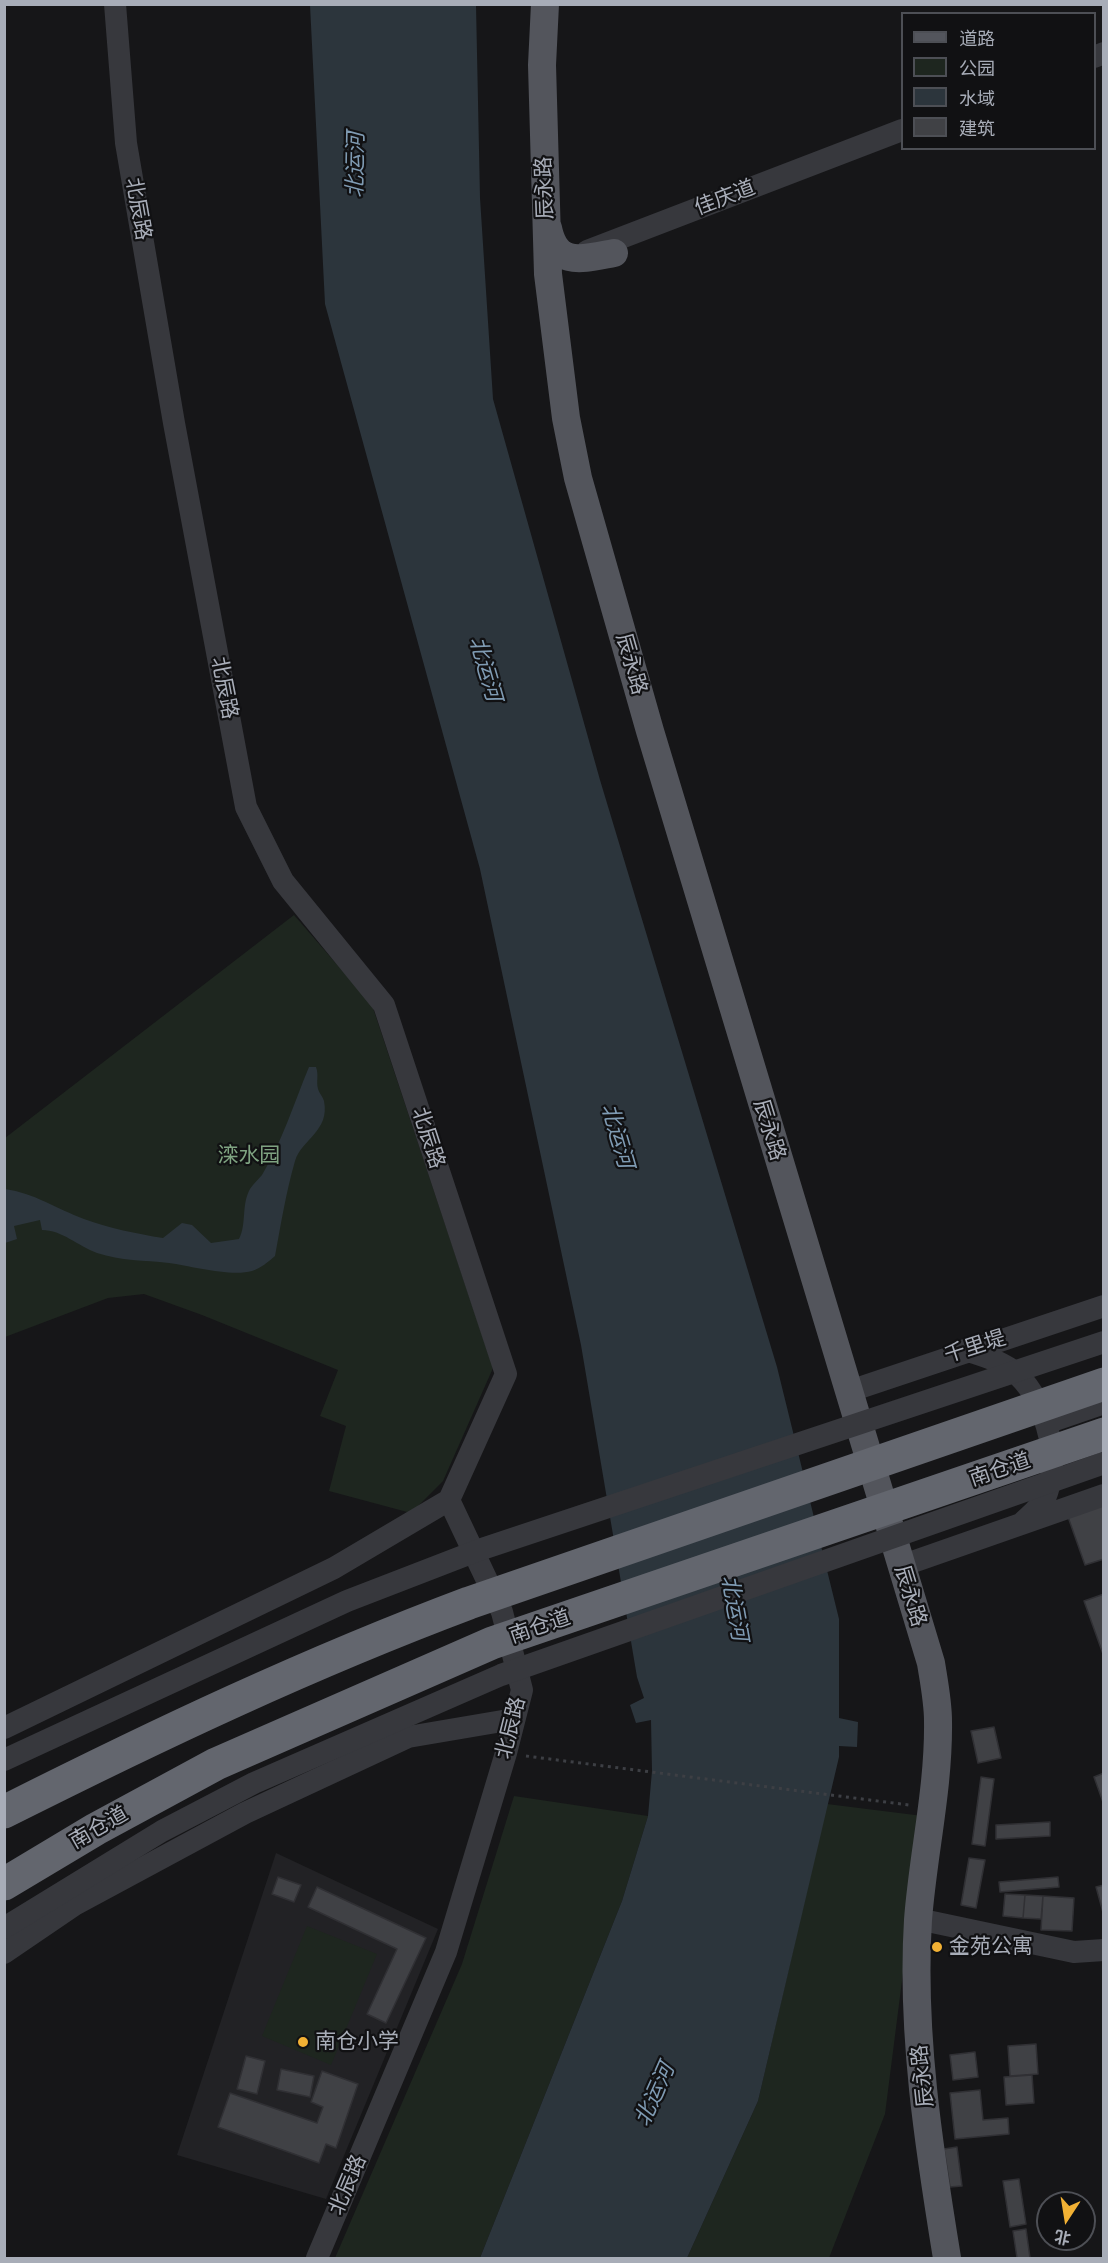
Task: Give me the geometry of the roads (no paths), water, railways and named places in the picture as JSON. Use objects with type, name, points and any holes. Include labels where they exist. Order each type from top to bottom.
[{"type":"highway","points":[[4,1812],[183,1723],[309,1665],[387,1634],[469,1603],[1104,1384]]},
{"type":"highway","name":"南仓道","points":[[4,1884],[96,1829],[216,1764],[492,1643],[1104,1434]]},
{"type":"main road","name":"辰永路","points":[[545,4],[542,65],[551,220],[576,411],[589,485],[656,727],[850,1391],[909,1568],[935,1662],[943,1709],[942,1755],[921,1919],[924,2028],[942,2187],[954,2259]]},
{"type":"main road","name":"辰永路","points":[[551,220],[554,4]]},
{"type":"main road","points":[[556,264],[587,258],[609,248]]},
{"type":"main road","name":"辰永路","points":[[909,1568],[937,1698],[937,1751],[921,1919],[918,2027],[932,2156],[947,2259]]},
{"type":"street","name":"北辰路","points":[[115,4],[126,143],[174,423],[246,807],[283,882],[384,1005],[506,1374],[449,1500],[502,1612],[522,1690],[506,1753],[446,1952],[317,2259]]},
{"type":"street","name":"佳庆道","points":[[609,248],[901,131]]},
{"type":"street","name":"佳庆道","points":[[609,248],[901,144]]},
{"type":"street","points":[[551,220],[567,242],[609,248]]},
{"type":"street","name":"千里堤","points":[[850,1391],[965,1350],[1104,1306]]},
{"type":"street","points":[[4,1760],[347,1601],[479,1550],[1104,1342]]},
{"type":"street","points":[[965,1350],[988,1357],[1011,1369],[1026,1383],[1046,1423],[1052,1457],[1047,1494],[1038,1508],[1021,1524]]},
{"type":"street","points":[[1046,1423],[1104,1403]]},
{"type":"street","points":[[4,1928],[162,1831],[324,1751],[490,1679],[1104,1463]]},
{"type":"street","points":[[909,1568],[1021,1524],[1104,1495]]},
{"type":"street","points":[[4,1728],[334,1568],[449,1500]]},
{"type":"street","points":[[4,1953],[76,1904],[245,1813],[408,1737],[514,1719]]},
{"type":"street","points":[[921,1919],[1074,1952],[1104,1950]]},
{"type":"water","name":"北运河","points":[[310,5],[476,5],[480,198],[493,399],[600,780],[777,1367],[839,1619],[839,1718],[858,1722],[857,1747],[839,1746],[839,1757],[758,2101],[687,2258],[480,2258],[622,1901],[648,1816],[652,1771],[651,1720],[636,1723],[630,1705],[644,1698],[637,1677],[581,1345],[480,869],[325,304]]},
{"type":"water","points":[[309,1067],[316,1067],[317,1070],[318,1089],[324,1101],[323,1120],[295,1161],[275,1256],[261,1267],[243,1273],[233,1273],[169,1263],[115,1258],[90,1250],[63,1235],[42,1230],[40,1220],[14,1226],[17,1239],[5,1243],[5,1189],[36,1198],[94,1222],[133,1233],[163,1238],[182,1223],[192,1225],[211,1243],[239,1239],[247,1195],[262,1175],[276,1149]]},
{"type":"place","name":"金苑公寓","points":[[937,1947]]},
{"type":"place","name":"南仓小学","points":[[303,2042]]},
{"type":"park label","name":"滦水园","points":[[249,1156]]}]
